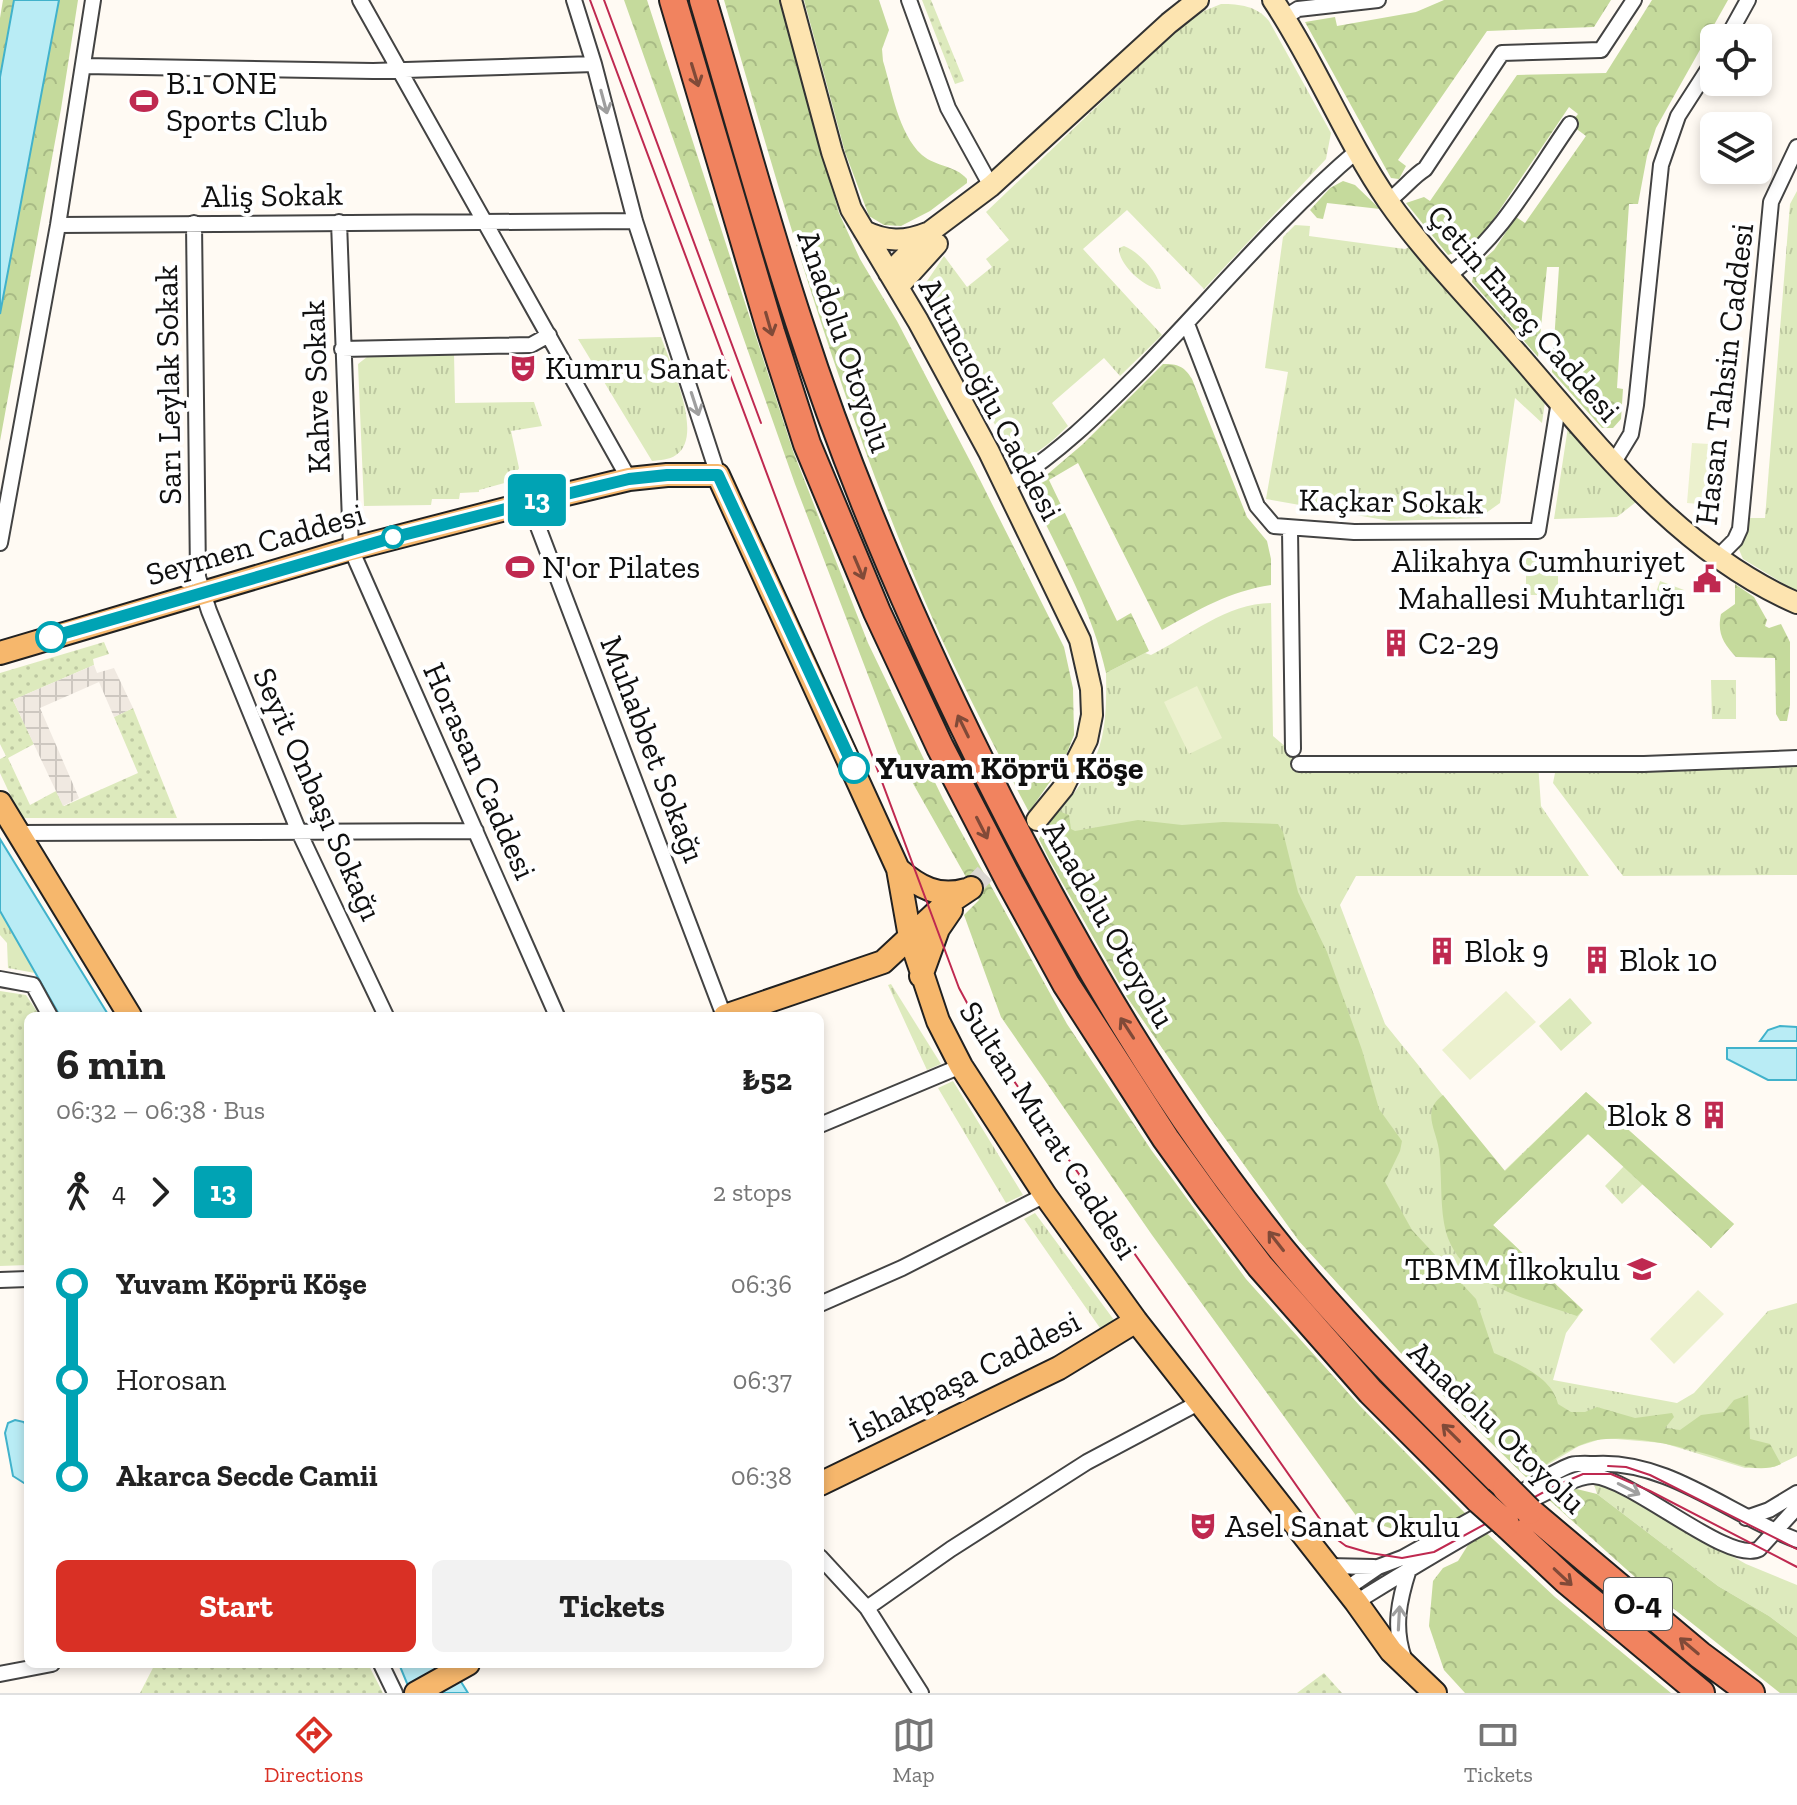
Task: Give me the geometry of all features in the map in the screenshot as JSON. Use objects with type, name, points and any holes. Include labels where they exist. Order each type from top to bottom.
[{"type":"highway","name":"Anadolu Otoyolu","points":[[673,0],[807,444],[877,612],[940,747],[1074,997],[1166,1139],[1224,1220],[1260,1266],[1371,1392],[1479,1500],[1518,1517],[1751,1693]]},
{"type":"highway","name":"Anadolu Otoyolu","points":[[703,0],[795,309],[838,434],[905,603],[959,719],[1033,865],[1110,1002],[1222,1172],[1283,1251],[1391,1373],[1506,1488],[1518,1517],[1614,1622],[1701,1693]]},
{"type":"main road","name":"Seymen Caddesi","points":[[0,653],[351,549],[529,503],[629,479],[718,475]]},
{"type":"main road","name":"Sultan Murat Caddesi","points":[[718,475],[898,869],[910,937],[921,976],[938,1021],[961,1066],[1045,1195],[1136,1321],[1391,1651],[1435,1693]]},
{"type":"main road","points":[[0,803],[128,1012]]},
{"type":"main road","points":[[898,869],[913,882],[935,892],[950,894],[971,888]]},
{"type":"main road","points":[[736,1012],[883,962],[941,908],[971,888]]},
{"type":"main road","points":[[921,976],[944,917],[971,888]]},
{"type":"main road","name":"İshakpaşa Caddesi","points":[[824,1482],[1059,1368],[1136,1321]]},
{"type":"main road","points":[[416,1693],[460,1668]]},
{"type":"street","points":[[0,543],[58,225],[93,0]]},
{"type":"street","points":[[360,0],[629,479]]},
{"type":"street","points":[[574,0],[635,221],[718,475]]},
{"type":"street","name":"Altıncıoğlu Caddesi","points":[[791,0],[832,152],[851,209],[894,280],[1006,486],[1080,640],[1091,689],[1092,715],[1087,740],[1063,788],[1037,820]]},
{"type":"street","points":[[909,0],[948,108],[991,186]]},
{"type":"street","name":"Çetin Emeç Caddesi","points":[[1273,0],[1388,201],[1449,275],[1652,504],[1717,558],[1774,593],[1797,603]]},
{"type":"street","points":[[1284,18],[1298,9],[1378,0]]},
{"type":"street","points":[[1388,201],[1425,169],[1502,53],[1601,50],[1634,0]]},
{"type":"street","points":[[1735,24],[1748,0]]},
{"type":"street","points":[[864,231],[879,239],[894,240],[911,239],[931,231],[991,186],[1193,1]]},
{"type":"street","points":[[84,66],[397,69],[594,64]]},
{"type":"street","points":[[1614,462],[1631,434],[1636,405],[1661,165],[1678,116],[1700,82]]},
{"type":"street","points":[[1449,275],[1466,263],[1493,234],[1570,124]]},
{"type":"street","name":"Hasan Tahsin Caddesi","points":[[1717,558],[1735,540],[1740,529],[1771,202],[1797,147]]},
{"type":"street","points":[[1006,486],[1055,453],[1187,324],[1322,180],[1358,150]]},
{"type":"street","points":[[894,280],[929,253],[979,204],[991,186]]},
{"type":"street","name":"Aliş Sokak","points":[[58,225],[635,221]]},
{"type":"street","name":"Kahve Sokak","points":[[339,222],[351,549]]},
{"type":"street","name":"Sarı Leylak Sokak","points":[[194,223],[198,577],[202,592]]},
{"type":"street","points":[[894,280],[931,231]]},
{"type":"street","name":"Kaçkar Sokak","points":[[1187,324],[1257,506],[1274,526],[1290,529],[1538,531],[1559,401]]},
{"type":"street","points":[[342,349],[531,345],[549,335]]},
{"type":"street","name":"Muhabbet Sokağı","points":[[529,503],[722,1012]]},
{"type":"street","points":[[1290,529],[1293,749]]},
{"type":"street","name":"Horasan Caddesi","points":[[351,549],[555,1012]]},
{"type":"street","name":"Seyit Onbaşı Sokağı","points":[[202,592],[299,832],[384,1012]]},
{"type":"street","points":[[1299,764],[1644,764],[1797,758]]},
{"type":"street","points":[[17,833],[476,831]]},
{"type":"street","points":[[0,979],[33,985],[48,1012]]},
{"type":"street","points":[[824,1123],[961,1066]]},
{"type":"street","points":[[824,1302],[902,1268],[1045,1195]]},
{"type":"street","points":[[0,1280],[24,1279]]},
{"type":"street","points":[[867,1608],[951,1549],[1087,1462],[1200,1402]]},
{"type":"street","points":[[1328,1566],[1360,1569],[1378,1567],[1402,1558],[1572,1465],[1613,1463],[1649,1470],[1797,1540]]},
{"type":"street","points":[[1351,1596],[1409,1569],[1554,1489],[1585,1476],[1596,1476],[1618,1484],[1703,1533],[1743,1552],[1753,1553],[1759,1549],[1797,1507]]},
{"type":"street","points":[[1746,1518],[1769,1510],[1797,1493]]},
{"type":"street","points":[[824,1561],[867,1608],[921,1693]]},
{"type":"street","points":[[1351,1596],[1378,1567]]},
{"type":"street","points":[[1407,1667],[1398,1641],[1398,1617],[1409,1569]]},
{"type":"street","points":[[0,1674],[31,1668]]},
{"type":"street","points":[[383,1668],[395,1693]]},
{"type":"green space","points":[[3,0],[14,0],[0,77],[0,18]]},
{"type":"green space","points":[[59,0],[78,0],[0,441],[0,314]]},
{"type":"green space","points":[[624,0],[647,0],[793,451],[868,643],[943,799],[1067,1024],[1152,1151],[1246,1279],[1360,1406],[1464,1512],[1555,1597],[1671,1693],[1465,1693],[1444,1670],[1429,1626],[1433,1581],[1443,1568],[1458,1561],[1473,1537],[1455,1520],[1423,1535],[1357,1517],[1152,1235],[1001,1017],[964,915],[979,900],[902,764],[795,484]]},
{"type":"green space","points":[[724,0],[779,0],[839,213],[860,259],[897,321],[1064,647],[1073,688],[1074,735],[1063,763],[1029,812],[936,626],[866,452],[791,227]]},
{"type":"green space","points":[[804,0],[879,0],[889,30],[882,49],[883,61],[907,135],[922,155],[967,179],[967,183],[930,211],[901,226],[884,225],[869,216],[845,152]]},
{"type":"green space","points":[[922,0],[931,0],[964,81],[955,84]]},
{"type":"green space","points":[[1444,0],[1611,0],[1594,27],[1487,31],[1398,160],[1406,166],[1399,179],[1391,178],[1305,22],[1335,17],[1337,26],[1416,12]]},
{"type":"green space","points":[[1652,0],[1728,0],[1714,24],[1700,24],[1700,50],[1656,128],[1638,204],[1629,204],[1617,388],[1623,389],[1621,419],[1613,428],[1602,428],[1552,372],[1559,267],[1547,267],[1538,357],[1472,282],[1475,267],[1494,250],[1516,217],[1525,223],[1586,136],[1570,124],[1578,114],[1569,107],[1476,245],[1448,255],[1406,203],[1424,197],[1430,201],[1517,75],[1606,73]]},
{"type":"green space","points":[[1221,4],[1248,7],[1269,21],[1331,133],[1326,159],[1204,289],[1127,210],[1083,249],[1162,335],[1120,376],[1104,358],[1052,403],[1068,426],[1038,451],[1015,460],[926,303],[923,287],[944,256],[967,287],[992,267],[986,259],[1009,240],[986,212],[1177,30],[1204,11]]},
{"type":"green space","points":[[1343,181],[1355,185],[1380,209],[1327,203],[1323,219],[1317,218],[1310,210],[1330,188]]},
{"type":"green space","points":[[1797,191],[1797,592],[1743,559],[1735,540],[1742,518],[1765,518],[1790,204]]},
{"type":"green space","points":[[1295,225],[1310,226],[1309,236],[1405,249],[1411,246],[1545,402],[1542,423],[1515,398],[1500,503],[1479,518],[1390,521],[1266,499],[1288,372],[1265,368],[1283,237]]},
{"type":"green space","points":[[1124,246],[1147,264],[1161,289],[1140,280],[1128,268],[1120,254],[1119,248]]},
{"type":"green space","points":[[661,337],[683,399],[687,432],[684,446],[676,455],[652,461],[578,339]]},
{"type":"green space","points":[[454,353],[455,403],[534,402],[542,426],[511,431],[519,468],[512,481],[479,492],[460,493],[459,499],[432,499],[431,505],[364,506],[358,364],[367,357]]},
{"type":"green space","points":[[1163,364],[1180,367],[1192,379],[1247,517],[1267,541],[1271,585],[1228,597],[1162,630],[1078,463],[1049,480],[1117,621],[1131,613],[1149,651],[1106,673],[1083,603],[1029,490],[1083,444]]},
{"type":"green space","points":[[1568,427],[1636,502],[1617,517],[1554,519]]},
{"type":"green space","points":[[1692,443],[1727,445],[1723,506],[1687,503]]},
{"type":"green space","points":[[1526,558],[1558,558],[1558,595],[1526,595]]},
{"type":"green space","points":[[1660,581],[1684,590],[1677,607],[1654,598]]},
{"type":"green space","points":[[1735,584],[1754,597],[1767,620],[1765,626],[1769,628],[1781,624],[1790,642],[1787,721],[1780,721],[1776,714],[1775,658],[1736,657],[1722,637],[1721,614],[1735,604]]},
{"type":"green space","points":[[1271,603],[1273,736],[1287,748],[1293,749],[1299,764],[1538,763],[1541,806],[1589,876],[1356,876],[1340,905],[1385,1024],[1504,1171],[1586,1092],[1734,1224],[1711,1248],[1643,1184],[1622,1204],[1605,1186],[1624,1166],[1588,1134],[1493,1225],[1583,1310],[1566,1333],[1553,1380],[1677,1403],[1694,1393],[1768,1311],[1797,1303],[1797,1456],[1774,1467],[1745,1468],[1663,1443],[1604,1438],[1579,1446],[1527,1477],[1410,1363],[1299,1241],[1127,997],[1039,839],[1084,779],[1098,751],[1106,707],[1106,673],[1145,653],[1151,655],[1224,614],[1255,604]]},
{"type":"green space","points":[[104,642],[109,654],[93,659],[94,665],[13,700],[34,744],[8,758],[30,805],[56,791],[64,806],[138,773],[114,717],[133,708],[177,818],[21,818],[0,773],[0,759],[6,756],[0,744],[0,673]]},
{"type":"green space","points":[[1711,680],[1736,680],[1736,719],[1712,719]]},
{"type":"green space","points":[[1197,686],[1222,738],[1189,754],[1164,702]]},
{"type":"green space","points":[[1797,758],[1797,875],[1623,876],[1553,783],[1557,763]]},
{"type":"green space","points":[[1058,811],[1069,815],[1071,829],[1075,831],[1138,820],[1182,825],[1223,822],[1278,824],[1283,832],[1298,892],[1327,952],[1362,1050],[1379,1109],[1402,1141],[1385,1182],[1412,1230],[1476,1299],[1494,1353],[1523,1366],[1541,1379],[1549,1386],[1558,1404],[1571,1412],[1585,1412],[1597,1407],[1635,1418],[1672,1413],[1674,1417],[1665,1428],[1680,1430],[1701,1415],[1724,1412],[1734,1400],[1748,1395],[1750,1439],[1770,1444],[1781,1464],[1754,1468],[1658,1442],[1606,1439],[1585,1443],[1528,1477],[1597,1494],[1718,1586],[1769,1616],[1797,1637],[1797,1693],[1780,1693],[1645,1586],[1549,1500],[1410,1363],[1299,1241],[1127,997],[1050,861],[1039,839]]},
{"type":"green space","points":[[0,911],[35,973],[8,968],[7,943],[0,935]]},
{"type":"green space","points":[[891,984],[941,1064],[927,1070],[888,985]]},
{"type":"green space","points":[[0,991],[26,995],[37,1012],[24,1012],[24,1265],[0,1266]]},
{"type":"green space","points":[[1506,991],[1536,1022],[1470,1080],[1442,1050]]},
{"type":"green space","points":[[1570,998],[1592,1023],[1561,1051],[1539,1026]]},
{"type":"green space","points":[[953,1081],[1023,1195],[1006,1203],[938,1088]]},
{"type":"green space","points":[[1586,1092],[1734,1224],[1711,1248],[1588,1134],[1493,1225],[1583,1310],[1577,1316],[1496,1286],[1462,1261],[1451,1244],[1444,1223],[1439,1150],[1431,1114],[1436,1101],[1443,1095],[1505,1171]]},
{"type":"green space","points":[[1035,1213],[1114,1320],[1100,1328],[1024,1219]]},
{"type":"green space","points":[[1698,1290],[1724,1314],[1674,1364],[1650,1339]]},
{"type":"green space","points":[[1593,1481],[1606,1484],[1746,1564],[1797,1585],[1797,1637],[1769,1616],[1718,1586],[1597,1494]]},
{"type":"green space","points":[[153,1668],[370,1668],[383,1693],[140,1693]]},
{"type":"green space","points":[[1324,1673],[1342,1693],[1297,1693]]},
{"type":"shaded area","points":[[94,665],[97,673],[114,668],[133,708],[114,717],[99,682],[40,708],[79,798],[63,806],[13,700]]},
{"type":"water","points":[[14,0],[59,0],[0,314],[0,77]]},
{"type":"water","points":[[0,839],[107,1012],[58,1012],[0,911]]},
{"type":"water","points":[[1780,1026],[1797,1027],[1797,1041],[1760,1041],[1768,1030]]},
{"type":"water","points":[[1727,1048],[1797,1048],[1797,1080],[1768,1080],[1727,1059]]},
{"type":"water","points":[[15,1420],[24,1422],[24,1483],[13,1476],[5,1433],[8,1423]]},
{"type":"water","points":[[401,1668],[452,1668],[468,1693],[411,1693]]},
{"type":"tunnel","points":[[971,888],[1029,828]]},
{"type":"tram line","points":[[590,0],[959,988],[993,1051],[1331,1535],[1346,1546],[1370,1553],[1402,1558],[1434,1552],[1553,1487],[1583,1474],[1611,1474],[1797,1567]]},
{"type":"tram line","points":[[604,0],[761,423]]},
{"type":"tram line","points":[[1608,1466],[1626,1467],[1650,1475],[1797,1549]]},
{"type":"bus line","name":"13","points":[[51,637],[395,537],[529,503],[629,479],[718,475],[854,768]]},
{"type":"place","name":"B.1 ONE Sports Club","points":[[144,101]]},
{"type":"place","name":"Kumru Sanat","points":[[523,368]]},
{"type":"place","name":"N'or Pilates","points":[[520,567]]},
{"type":"place","name":"Alikahya Cumhuriyet Mahallesi Muhtarlığı","points":[[1707,579]]},
{"type":"place","name":"C2-29","points":[[1396,643]]},
{"type":"place","name":"Yuvam Köprü Köşe","points":[[854,768]]},
{"type":"place","name":"Blok 9","points":[[1442,951]]},
{"type":"place","name":"Blok 10","points":[[1597,960]]},
{"type":"place","name":"Blok 8","points":[[1714,1115]]},
{"type":"place","name":"TBMM İlkokulu","points":[[1642,1269]]},
{"type":"place","name":"Asel Sanat Okulu","points":[[1203,1526]]}]
